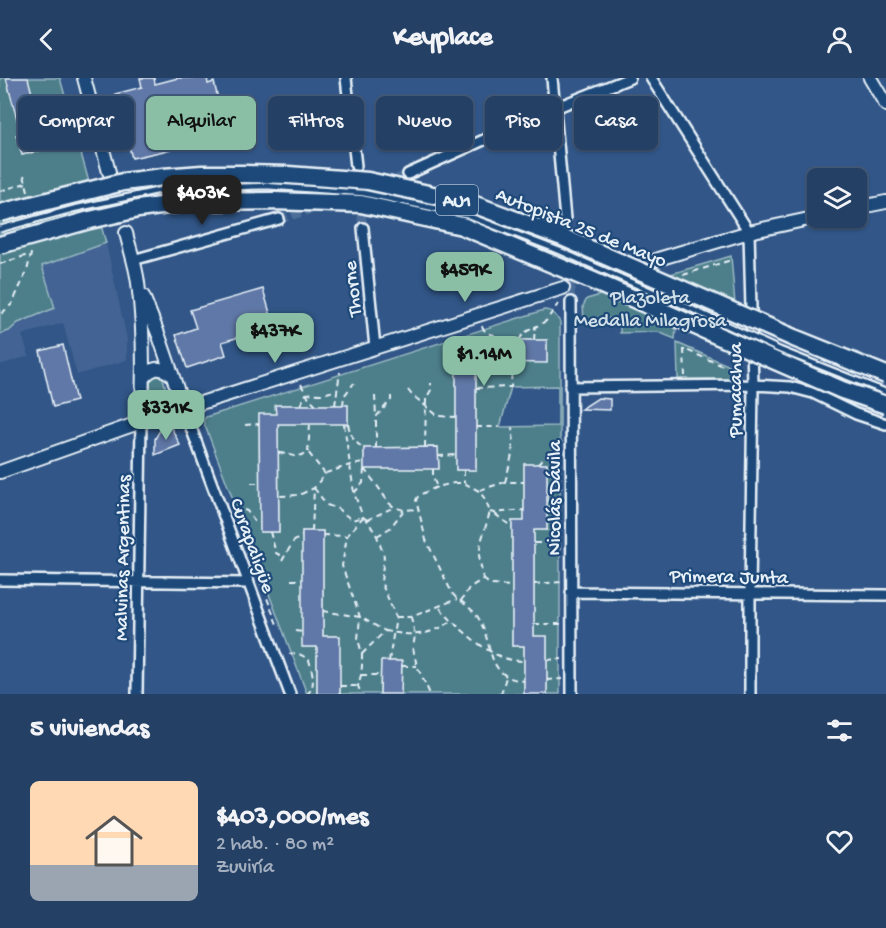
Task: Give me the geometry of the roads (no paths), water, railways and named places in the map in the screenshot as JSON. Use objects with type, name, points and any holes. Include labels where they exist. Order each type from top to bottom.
[{"type":"highway","name":"Autopista 25 de Mayo","points":[[0,213],[123,182],[163,177],[244,174],[368,181],[470,203],[562,237],[794,338],[886,375]]},
{"type":"highway","name":"AU1","points":[[0,245],[138,209],[190,202],[274,201],[361,204],[462,226],[842,390],[886,405]]},
{"type":"main road","points":[[84,78],[110,172]]},
{"type":"main road","points":[[870,78],[886,105]]},
{"type":"main road","points":[[867,206],[886,202]]},
{"type":"main road","points":[[658,259],[749,232],[807,219]]},
{"type":"main road","points":[[126,233],[138,284],[143,378],[141,422]]},
{"type":"main road","points":[[138,284],[184,409]]},
{"type":"main road","points":[[0,472],[141,422],[564,288]]},
{"type":"main road","points":[[143,378],[149,371],[157,368],[165,369],[171,374]]},
{"type":"street","points":[[346,78],[356,166]]},
{"type":"street","points":[[552,78],[554,96]]},
{"type":"street","points":[[562,105],[630,78]]},
{"type":"street","points":[[651,78],[749,232]]},
{"type":"street","points":[[408,174],[485,139]]},
{"type":"street","points":[[559,150],[565,219]]},
{"type":"street","points":[[133,260],[279,219]]},
{"type":"street","name":"Thorne","points":[[363,228],[375,347]]},
{"type":"street","name":"Pumacahua","points":[[749,232],[753,385],[750,694]]},
{"type":"street","name":"Nicolás Dávila","points":[[571,302],[572,694]]},
{"type":"street","points":[[570,387],[753,385],[790,387],[813,393],[856,414],[886,424]]},
{"type":"street","name":"Curapaligüe","points":[[184,409],[290,694]]},
{"type":"street","name":"Malvinas Argentinas","points":[[137,694],[141,422]]},
{"type":"street","points":[[0,580],[249,584]]},
{"type":"street","name":"Primera Junta","points":[[571,592],[886,595]]},
{"type":"lane","points":[[0,229],[74,209],[161,190],[266,186],[363,193],[466,215],[560,251],[780,350],[886,392]]},
{"type":"tunnel","points":[[347,199],[408,174]]},
{"type":"tunnel","points":[[111,177],[126,233]]},
{"type":"tunnel","points":[[31,216],[115,193]]},
{"type":"tunnel","points":[[360,200],[363,228]]},
{"type":"tunnel","points":[[279,219],[317,208]]},
{"type":"tunnel","points":[[565,219],[571,302]]},
{"type":"tunnel","points":[[563,288],[658,259]]},
{"type":"park label","name":"Plazoleta Medalla Milagrosa","points":[[650,308]]}]
